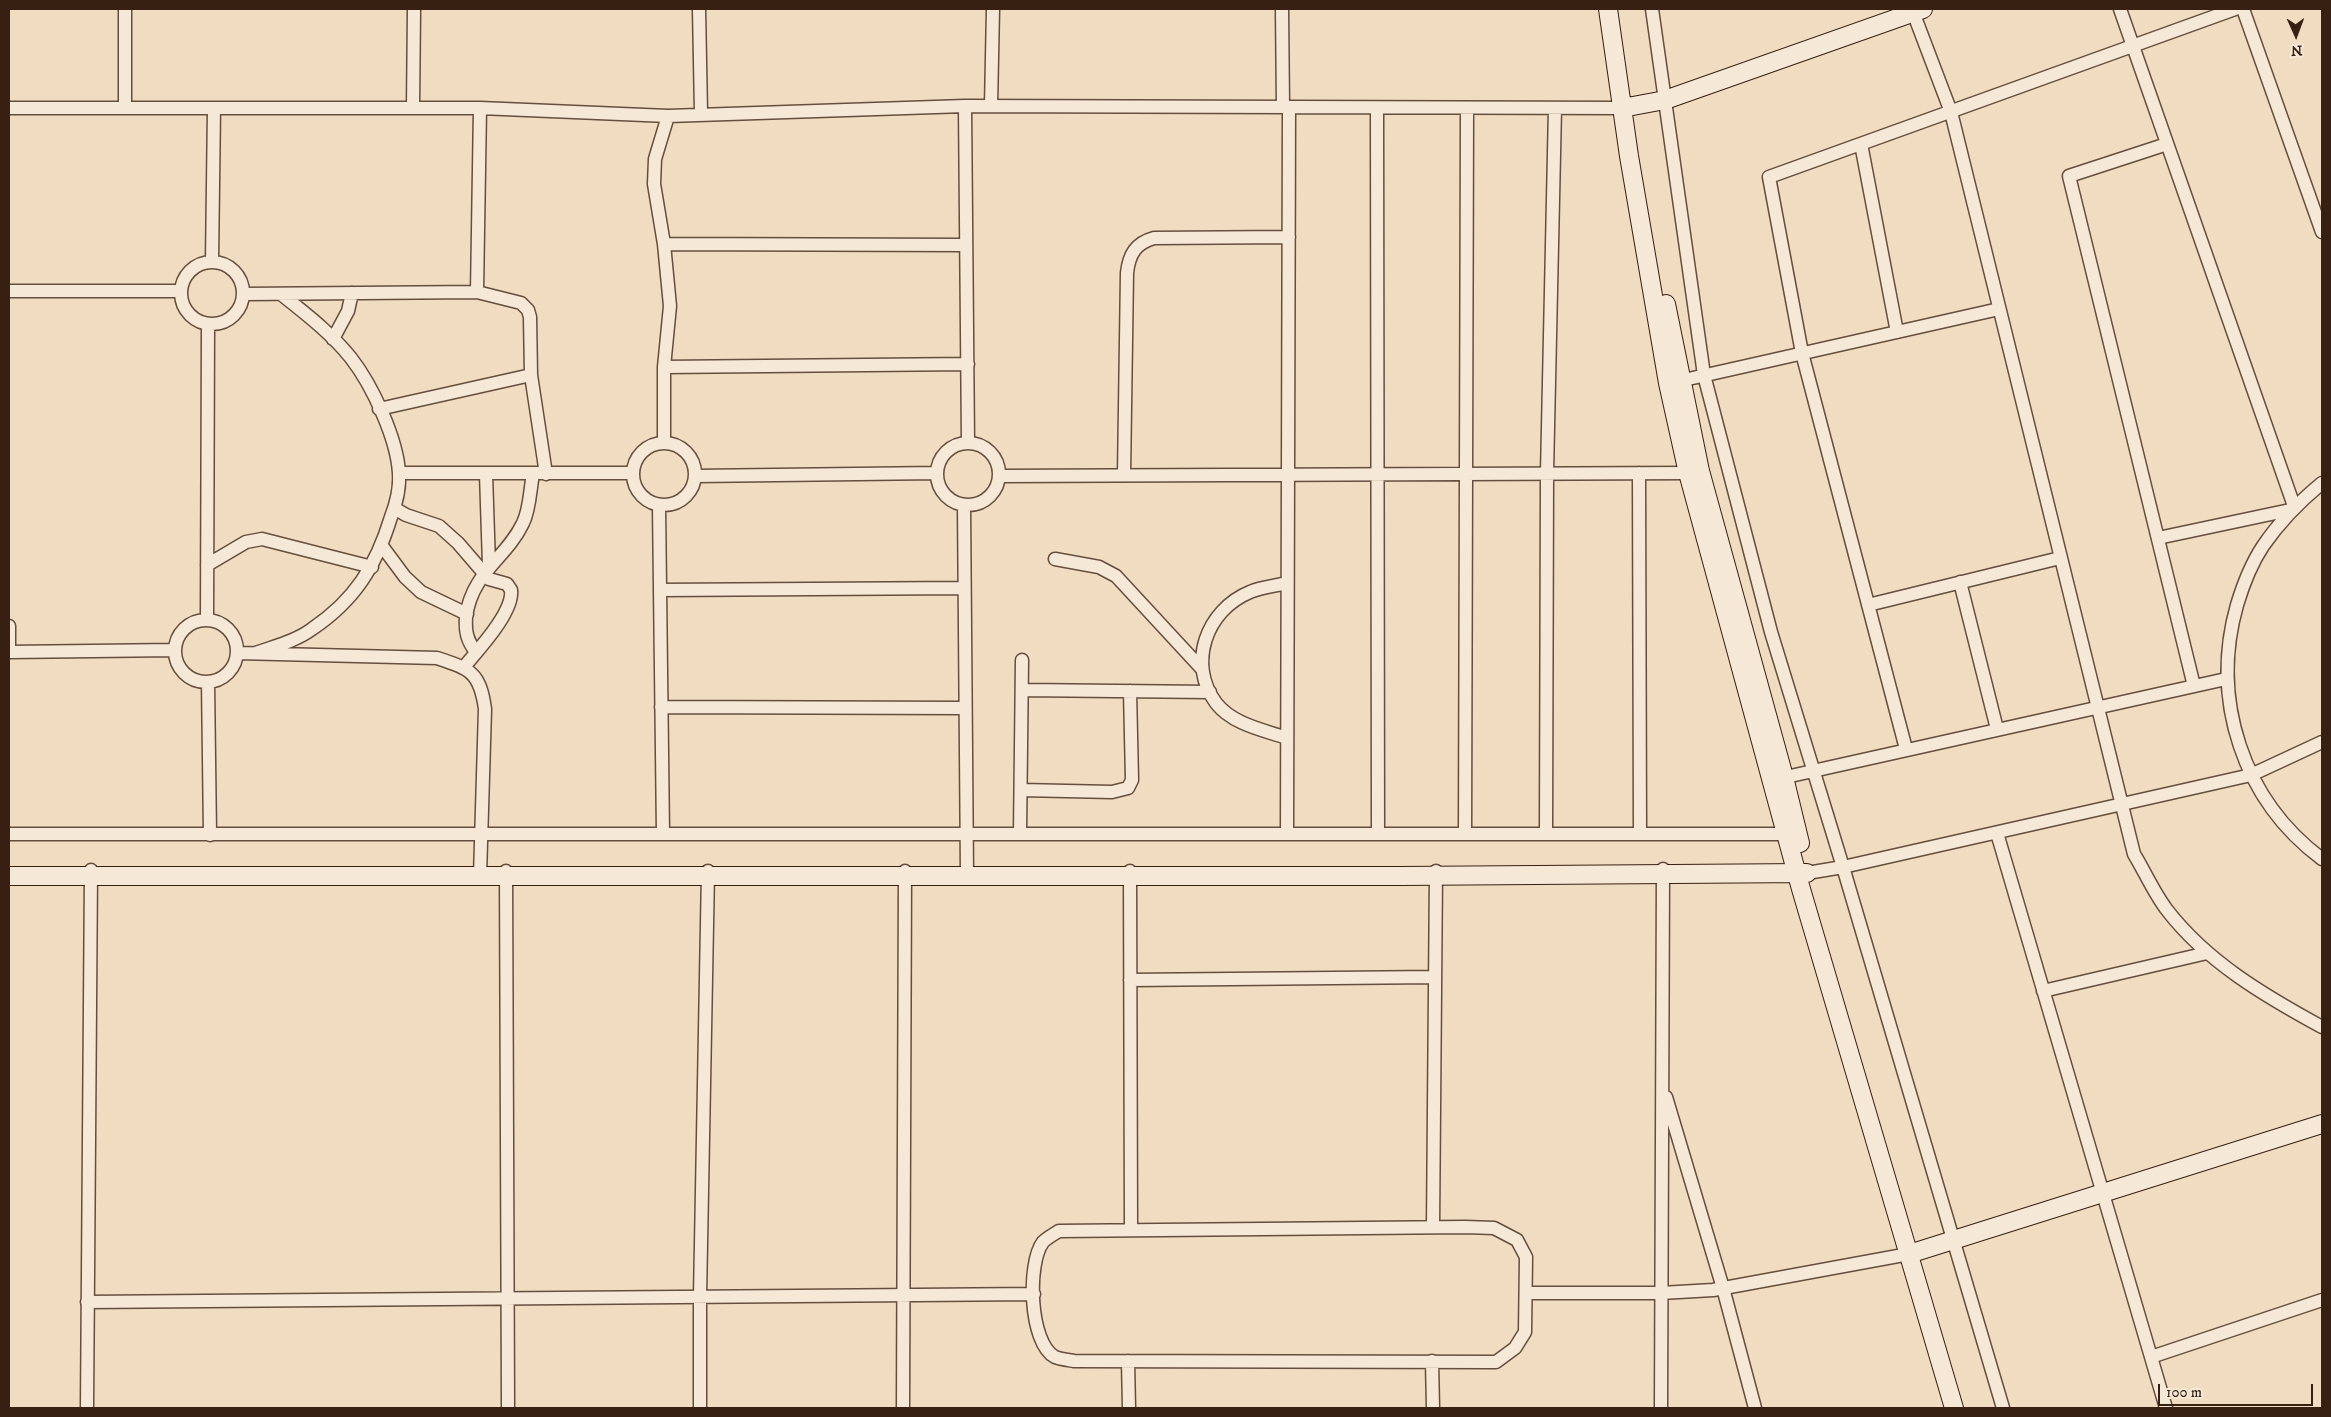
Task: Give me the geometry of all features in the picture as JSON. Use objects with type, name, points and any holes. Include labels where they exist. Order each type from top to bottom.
[{"type":"street","points":[[125,9],[125,108]]},
{"type":"street","points":[[413,108],[414,9]]},
{"type":"street","points":[[699,9],[701,113]]},
{"type":"street","points":[[991,106],[993,9]]},
{"type":"street","points":[[1282,9],[1289,237],[1287,833]]},
{"type":"street","points":[[1608,9],[1675,382],[1688,473],[1913,1253],[1954,1408]]},
{"type":"street","points":[[1618,9],[1627,107]]},
{"type":"street","points":[[1652,9],[1704,375],[1771,632],[1843,867],[2003,1408]]},
{"type":"street","points":[[2120,9],[2292,508]]},
{"type":"street","points":[[1906,748],[1802,353],[1769,178],[2235,9]]},
{"type":"street","points":[[2244,9],[2322,232]]},
{"type":"street","points":[[9,108],[480,108],[668,116],[701,113],[965,106],[1467,109],[1627,107],[1665,100],[1918,10],[1951,112],[2134,854],[2166,909],[2207,953],[2234,974],[2281,1005],[2322,1027]]},
{"type":"street","points":[[965,106],[968,443]]},
{"type":"street","points":[[212,261],[214,108]]},
{"type":"street","points":[[477,292],[480,108]]},
{"type":"street","points":[[1377,108],[1378,833]]},
{"type":"street","points":[[1546,834],[1547,473],[1555,108]]},
{"type":"street","points":[[1465,834],[1467,109]]},
{"type":"street","points":[[664,443],[664,367],[670,306],[664,244],[654,184],[655,159],[668,116]]},
{"type":"street","points":[[1860,144],[1897,332]]},
{"type":"street","points":[[2168,144],[2069,176],[2194,686]]},
{"type":"street","points":[[1124,475],[1127,273],[1128,261],[1135,248],[1144,241],[1154,238],[1289,237]]},
{"type":"street","points":[[664,244],[966,245]]},
{"type":"street","points":[[212,261],[227,264],[237,273],[242,283],[244,294],[240,307],[232,317],[222,323],[208,324],[198,321],[188,314],[182,302],[180,291],[184,278],[192,268],[203,262],[212,261]]},
{"type":"street","points":[[9,291],[180,291]]},
{"type":"street","points":[[244,294],[477,292],[521,303],[528,310],[531,375],[546,474]]},
{"type":"street","points":[[333,339],[348,311],[352,293]]},
{"type":"street","points":[[256,653],[311,630],[337,610],[366,578],[382,546],[394,508],[399,473],[389,433],[379,409],[352,359],[333,339],[281,294]]},
{"type":"street","points":[[1675,382],[1999,309]]},
{"type":"street","points":[[207,620],[208,324]]},
{"type":"street","points":[[664,367],[968,364]]},
{"type":"street","points":[[379,409],[531,375]]},
{"type":"street","points":[[1675,382],[1700,471],[1777,778],[1786,834],[1804,871]]},
{"type":"street","points":[[664,443],[678,446],[689,455],[694,465],[696,476],[692,489],[684,499],[673,504],[659,506],[640,496],[633,484],[632,473],[636,460],[644,450],[654,444],[664,443]]},
{"type":"street","points":[[968,443],[983,446],[993,454],[999,465],[1000,476],[996,489],[988,499],[978,504],[964,505],[954,502],[944,495],[938,484],[936,473],[940,460],[948,450],[959,444],[968,443]]},
{"type":"street","points":[[1639,472],[1640,834]]},
{"type":"street","points":[[399,473],[632,473]]},
{"type":"street","points":[[696,476],[936,473]]},
{"type":"street","points":[[1000,476],[1688,473]]},
{"type":"street","points":[[464,667],[502,617],[512,594],[507,584],[489,579],[486,569],[486,474]]},
{"type":"street","points":[[476,652],[467,637],[467,614],[470,597],[486,569],[517,534],[525,521],[533,474]]},
{"type":"street","points":[[2322,482],[2292,508],[2262,547],[2243,584],[2230,628],[2226,679],[2233,726],[2251,775],[2270,808],[2304,845],[2322,859]]},
{"type":"street","points":[[964,505],[967,873]]},
{"type":"street","points":[[659,506],[662,834]]},
{"type":"street","points":[[394,508],[406,515],[439,526],[486,569]]},
{"type":"street","points":[[2158,538],[2292,508]]},
{"type":"street","points":[[207,565],[246,542],[262,539],[372,567]]},
{"type":"street","points":[[382,546],[406,577],[421,592],[467,614]]},
{"type":"street","points":[[1868,605],[2060,558]]},
{"type":"street","points":[[1055,559],[1099,567],[1116,576],[1202,669]]},
{"type":"street","points":[[1960,582],[1997,729]]},
{"type":"street","points":[[1287,583],[1250,592],[1218,614],[1204,639],[1202,669],[1216,704],[1243,723],[1287,738]]},
{"type":"street","points":[[660,590],[964,588]]},
{"type":"street","points":[[207,620],[221,623],[231,631],[237,642],[238,653],[235,666],[226,676],[216,681],[208,682],[192,679],[183,672],[176,661],[174,650],[178,636],[186,627],[197,621],[207,620]]},
{"type":"street","points":[[9,626],[9,652],[174,650]]},
{"type":"street","points":[[238,653],[437,658],[464,667],[478,682],[484,709],[480,873]]},
{"type":"street","points":[[1020,833],[1022,660]]},
{"type":"street","points":[[1777,778],[1906,748],[2226,679]]},
{"type":"street","points":[[208,682],[210,835]]},
{"type":"street","points":[[1023,690],[1210,692]]},
{"type":"street","points":[[1021,790],[1112,792],[1128,788],[1132,780],[1130,691]]},
{"type":"street","points":[[661,707],[965,708]]},
{"type":"street","points":[[9,876],[91,874],[1804,871],[1843,867],[2122,806],[2251,775],[2322,742]]},
{"type":"street","points":[[1997,833],[2166,1408]]},
{"type":"street","points":[[9,834],[1786,834]]},
{"type":"street","points":[[9,869],[91,874]]},
{"type":"street","points":[[1661,1408],[1663,872]]},
{"type":"street","points":[[506,873],[508,1408]]},
{"type":"street","points":[[700,1408],[700,1297],[708,873]]},
{"type":"street","points":[[903,1408],[905,873]]},
{"type":"street","points":[[1130,873],[1131,1230]]},
{"type":"street","points":[[1433,1227],[1436,873]]},
{"type":"street","points":[[87,1408],[91,874]]},
{"type":"street","points":[[2043,991],[2207,953]]},
{"type":"street","points":[[1130,980],[1435,977]]},
{"type":"street","points":[[1662,1082],[1724,1288],[1754,1408]]},
{"type":"street","points":[[1526,1293],[1661,1293],[1724,1288],[1913,1253],[2322,1124]]},
{"type":"street","points":[[1433,1227],[1494,1228],[1516,1240],[1526,1257],[1526,1332],[1515,1348],[1496,1362],[1074,1361],[1055,1357],[1043,1344],[1035,1323],[1034,1262],[1044,1242],[1059,1231],[1433,1227]]},
{"type":"street","points":[[1913,1253],[1963,1408]]},
{"type":"street","points":[[88,1302],[1034,1294]]},
{"type":"street","points":[[2151,1356],[2322,1300]]},
{"type":"street","points":[[1128,1361],[1129,1408]]},
{"type":"street","points":[[1432,1362],[1432,1408]]}]
